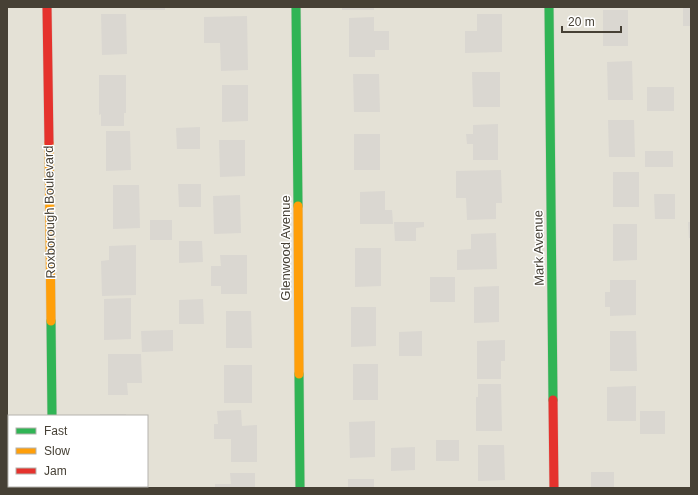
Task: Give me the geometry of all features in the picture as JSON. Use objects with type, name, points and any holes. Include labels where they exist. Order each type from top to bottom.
[{"type":"street","name":"Roxborough Boulevard","points":[[47,7],[52,415]]},
{"type":"street","name":"Glenwood Avenue","points":[[296,7],[300,488]]},
{"type":"street","name":"Mark Avenue","points":[[549,7],[554,488]]},
{"type":"shaded area","points":[[7,7],[691,7],[691,488],[7,488]]},
{"type":"building","points":[[140,7],[165,7],[165,10],[140,10]]},
{"type":"building","points":[[342,7],[374,7],[374,10],[342,10]]},
{"type":"building","points":[[683,7],[691,7],[691,26],[683,26]]},
{"type":"building","points":[[603,10],[628,10],[628,46],[603,46]]},
{"type":"building","points":[[101,14],[126,14],[127,54],[102,55]]},
{"type":"building","points":[[477,14],[502,14],[502,52],[465,53],[465,31],[477,31]]},
{"type":"building","points":[[247,16],[248,70],[221,71],[220,43],[204,43],[204,17]]},
{"type":"building","points":[[374,17],[374,31],[389,31],[389,50],[375,50],[375,57],[349,57],[349,18]]},
{"type":"building","points":[[632,61],[633,100],[608,100],[607,62]]},
{"type":"building","points":[[472,72],[500,72],[500,107],[473,107]]},
{"type":"building","points":[[353,74],[379,74],[380,112],[354,112]]},
{"type":"building","points":[[99,75],[126,75],[126,113],[124,113],[124,126],[101,126],[101,114],[99,115]]},
{"type":"building","points":[[222,85],[248,85],[248,121],[222,122]]},
{"type":"building","points":[[647,87],[674,87],[674,111],[647,111]]},
{"type":"building","points":[[608,120],[634,120],[635,157],[609,157]]},
{"type":"building","points":[[498,124],[498,160],[473,160],[473,144],[467,144],[466,134],[473,134],[473,125]]},
{"type":"building","points":[[200,127],[200,149],[177,149],[176,128]]},
{"type":"building","points":[[106,131],[130,131],[131,170],[106,171]]},
{"type":"building","points":[[354,134],[380,134],[380,170],[354,170]]},
{"type":"building","points":[[219,140],[245,140],[245,176],[220,177]]},
{"type":"building","points":[[645,151],[673,151],[673,167],[645,167]]},
{"type":"building","points":[[501,170],[502,203],[496,203],[496,219],[467,220],[466,198],[456,198],[456,171]]},
{"type":"building","points":[[613,172],[639,172],[639,207],[613,207]]},
{"type":"building","points":[[178,184],[201,184],[201,207],[179,207]]},
{"type":"building","points":[[113,185],[139,185],[140,228],[113,229]]},
{"type":"building","points":[[385,191],[385,210],[392,210],[393,224],[360,224],[360,192]]},
{"type":"building","points":[[654,194],[675,194],[675,219],[655,219]]},
{"type":"building","points":[[240,195],[241,233],[214,234],[213,196]]},
{"type":"building","points":[[150,220],[172,220],[172,240],[150,240]]},
{"type":"building","points":[[394,222],[424,222],[424,227],[416,228],[416,241],[395,241]]},
{"type":"building","points":[[688,222],[691,222],[691,238],[689,238]]},
{"type":"building","points":[[613,224],[637,224],[637,260],[613,261]]},
{"type":"building","points":[[496,233],[497,269],[457,270],[457,250],[471,249],[471,234]]},
{"type":"building","points":[[179,241],[202,241],[203,262],[179,263]]},
{"type":"building","points":[[136,245],[136,295],[102,296],[101,261],[109,260],[109,246]]},
{"type":"building","points":[[355,248],[381,248],[381,286],[355,287]]},
{"type":"building","points":[[220,255],[247,255],[247,294],[221,294],[221,286],[211,286],[211,266],[221,266]]},
{"type":"building","points":[[430,277],[455,277],[455,302],[430,302]]},
{"type":"building","points":[[610,280],[636,280],[636,315],[610,316],[610,307],[605,307],[605,292],[610,292]]},
{"type":"building","points":[[499,286],[499,322],[474,323],[474,287]]},
{"type":"building","points":[[131,298],[131,339],[104,340],[104,299]]},
{"type":"building","points":[[203,299],[204,324],[179,324],[179,300]]},
{"type":"building","points":[[351,307],[376,307],[376,346],[351,347]]},
{"type":"building","points":[[226,311],[251,311],[252,348],[226,348]]},
{"type":"building","points":[[173,330],[173,351],[142,352],[141,331]]},
{"type":"building","points":[[422,331],[422,356],[399,356],[399,332]]},
{"type":"building","points":[[610,331],[636,331],[637,371],[610,371]]},
{"type":"building","points":[[505,340],[505,361],[501,361],[501,379],[477,379],[477,341]]},
{"type":"building","points":[[108,354],[141,354],[142,383],[127,383],[128,395],[108,395]]},
{"type":"building","points":[[353,364],[378,364],[378,400],[353,400]]},
{"type":"building","points":[[224,365],[252,365],[252,403],[224,403]]},
{"type":"building","points":[[478,384],[501,384],[502,431],[476,431],[476,397],[478,397]]},
{"type":"building","points":[[636,386],[636,421],[607,421],[607,387]]},
{"type":"building","points":[[241,410],[242,426],[257,425],[257,462],[231,462],[231,439],[214,439],[214,424],[218,424],[217,411]]},
{"type":"building","points":[[640,411],[665,411],[665,434],[640,434]]},
{"type":"building","points":[[100,414],[126,414],[126,415]]},
{"type":"building","points":[[375,421],[375,457],[350,458],[349,422]]},
{"type":"building","points":[[436,440],[459,440],[459,461],[436,461]]},
{"type":"building","points":[[478,445],[504,445],[505,480],[478,481]]},
{"type":"building","points":[[415,447],[415,470],[391,471],[391,448]]},
{"type":"building","points":[[591,472],[614,472],[614,488],[591,488]]},
{"type":"building","points":[[230,473],[255,473],[255,488],[215,488],[215,484],[231,484]]},
{"type":"building","points":[[348,479],[374,479],[374,488],[348,488]]},
{"type":"building","points":[[102,487],[127,487],[127,488]]},
{"type":"traffic: fast","points":[[296,7],[298,206]]},
{"type":"traffic: fast","points":[[549,7],[553,400]]},
{"type":"traffic: fast","points":[[51,321],[52,415]]},
{"type":"traffic: fast","points":[[299,374],[300,488]]},
{"type":"traffic: slow","points":[[49,143],[51,321]]},
{"type":"traffic: slow","points":[[298,206],[299,374]]},
{"type":"traffic: jam","points":[[47,7],[49,143]]},
{"type":"traffic: jam","points":[[553,400],[554,488]]}]
